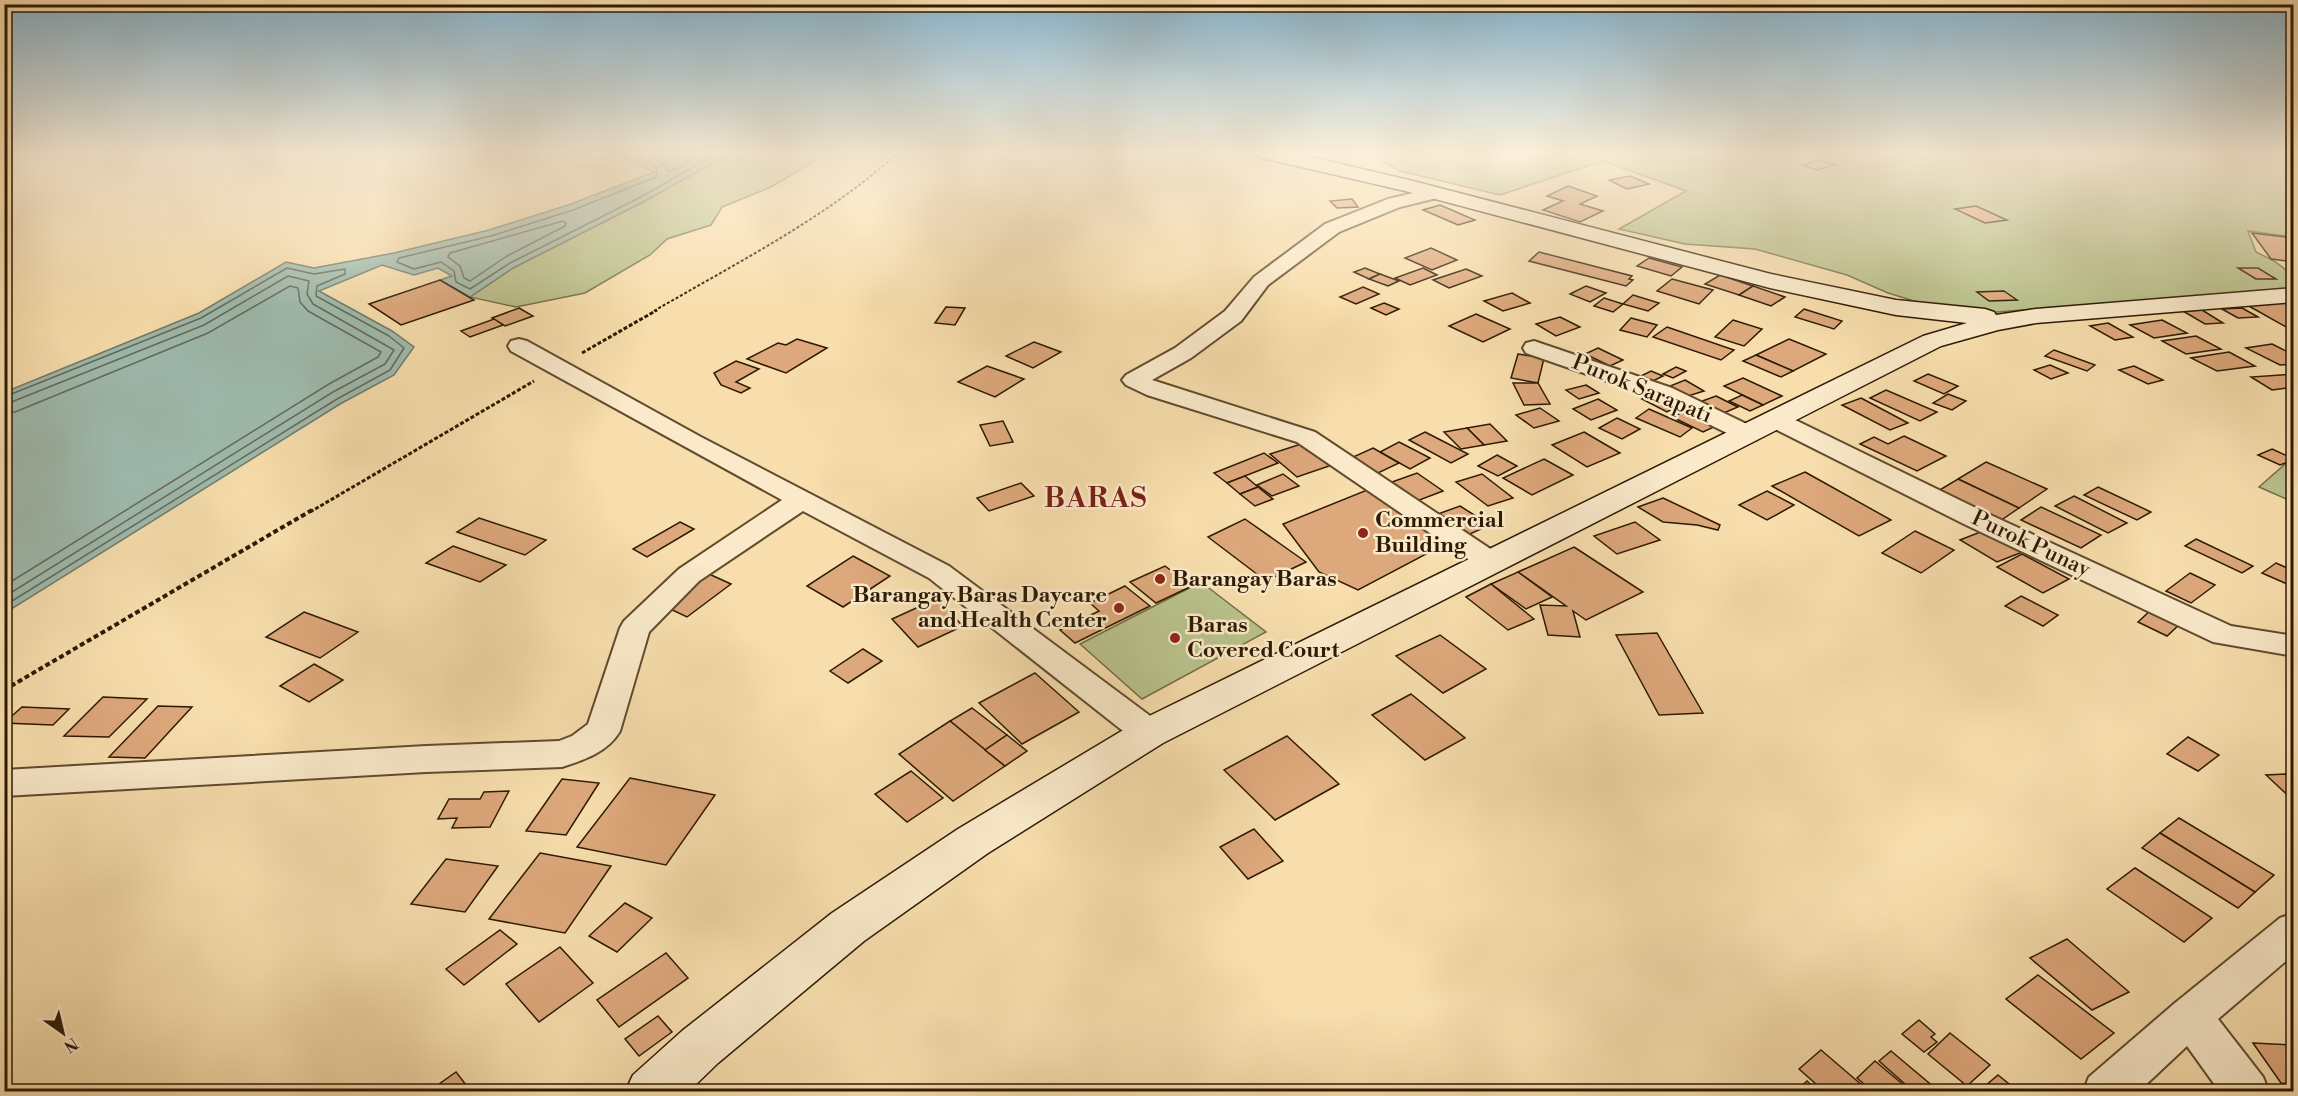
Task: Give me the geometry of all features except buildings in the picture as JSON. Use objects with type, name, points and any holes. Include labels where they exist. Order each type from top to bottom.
[{"type":"main road","points":[[1478,204],[1937,327],[2036,316],[2294,294]]},
{"type":"main road","points":[[1770,281],[1799,285],[1866,302],[1937,327]]},
{"type":"main road","points":[[651,1092],[700,1047],[848,927],[973,841],[1149,733],[1762,427],[1937,327],[1985,317],[2036,316]]},
{"type":"street","points":[[1391,204],[1332,228],[1261,281],[1233,316],[1184,353],[1134,380],[1155,390],[1306,437],[1491,562]]},
{"type":"street","points":[[519,346],[801,500],[939,572],[1149,733]]},
{"type":"street","name":"Purok Sarapati","points":[[1534,348],[1762,427]]},
{"type":"street","name":"Purok Punay","points":[[1762,427],[1974,518],[2224,635],[2294,646]]},
{"type":"street","points":[[4,783],[426,759],[562,754],[584,745],[603,731],[635,628],[688,575],[801,500]]},
{"type":"street","points":[[2105,1092],[2190,1016],[2294,930]]},
{"type":"street","points":[[2190,1016],[2247,1092]]},
{"type":"path","points":[[4,690],[804,224],[833,204]]},
{"type":"green space","points":[[639,204],[729,204],[722,207],[711,225],[667,239],[650,255],[585,293],[516,307],[470,297],[513,268]]},
{"type":"green space","points":[[1663,204],[2293,204],[2293,237],[2248,231],[2256,252],[2286,270],[2293,288],[1986,313],[1937,308],[1888,293],[1847,275],[1755,249],[1685,244],[1619,229]]},
{"type":"green space","points":[[2293,457],[2293,502],[2259,487]]},
{"type":"green space","points":[[1201,582],[1266,632],[1142,699],[1080,644]]},
{"type":"water","points":[[571,204],[639,204],[513,268],[470,297],[440,280],[452,276],[438,268],[414,275],[382,265],[319,291],[392,331],[414,347],[394,375],[340,404],[5,613],[5,392],[199,313],[286,262],[314,268],[394,253],[489,230]]},
{"type":"place","name":"Commercial Building","points":[[1363,533]]},
{"type":"place","name":"Barangay Baras","points":[[1160,579]]},
{"type":"place","name":"Barangay Baras Daycare and Health Center","points":[[1119,608]]},
{"type":"place","name":"Baras Covered Court","points":[[1175,638]]},
{"type":"district","name":"BARAS","points":[[1096,498]]}]
